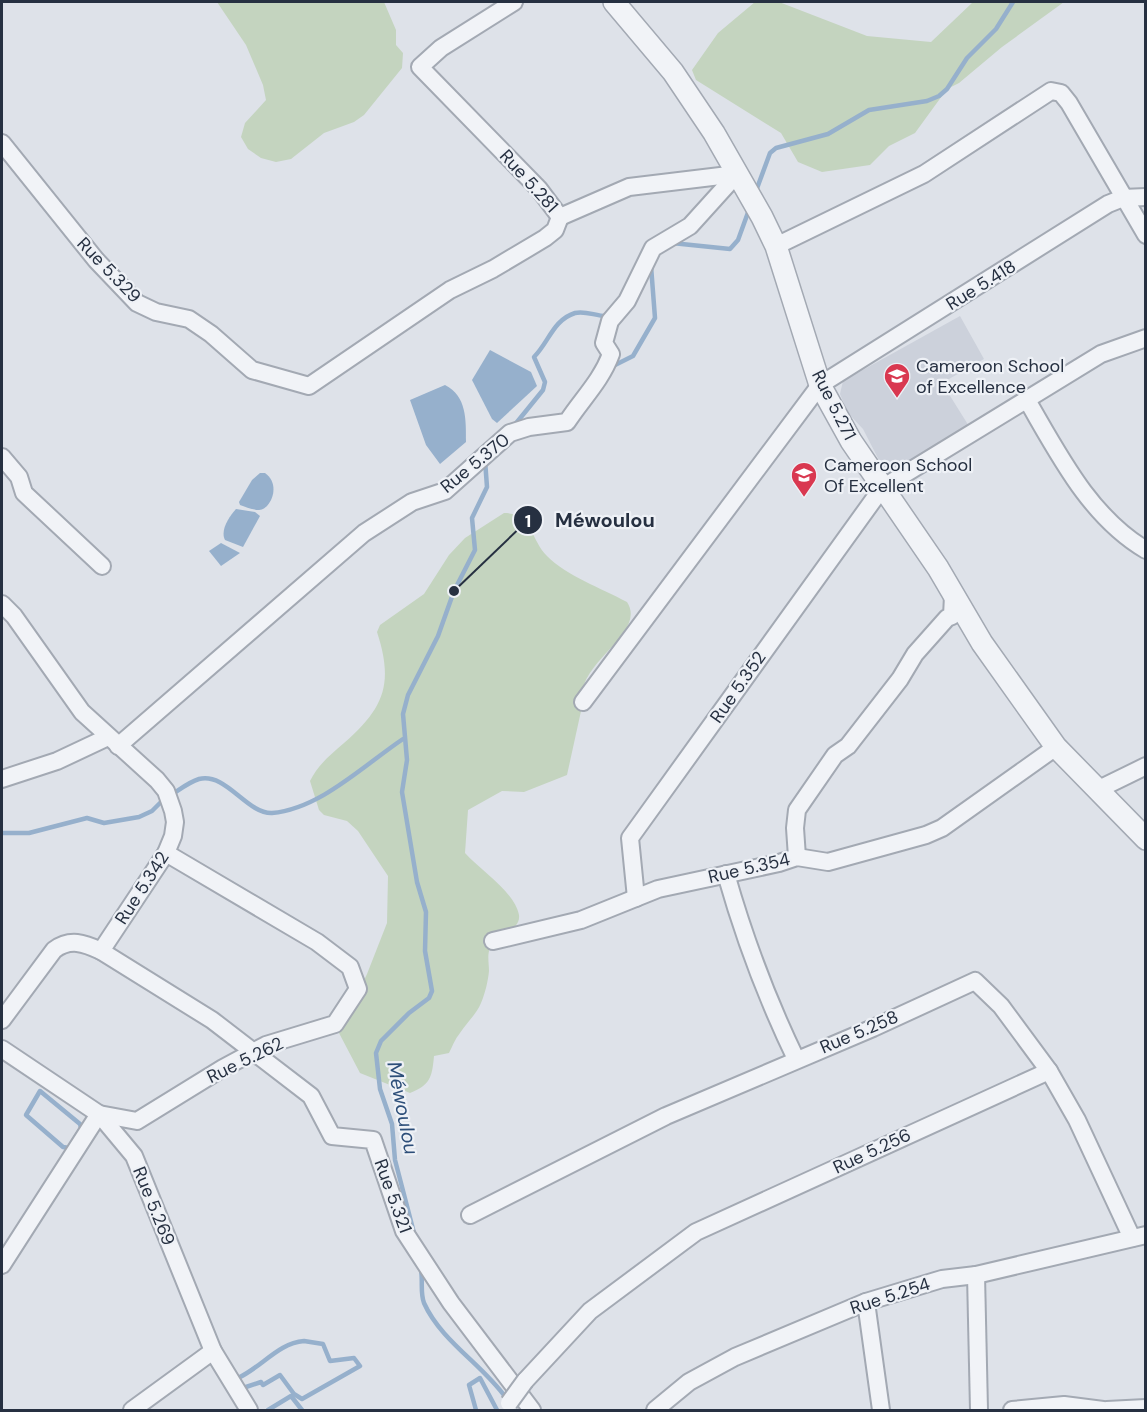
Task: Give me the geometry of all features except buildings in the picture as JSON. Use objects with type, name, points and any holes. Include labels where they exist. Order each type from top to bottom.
[{"type":"street","name":"Rue 5.281","points":[[514,2],[441,48],[420,67],[539,189],[560,217],[629,187],[737,174]]},
{"type":"street","name":"Rue 5.271","points":[[614,2],[673,72],[714,133],[776,246],[820,385],[851,441],[938,568],[982,643],[1056,747],[1146,839]]},
{"type":"street","points":[[776,246],[924,174],[1051,91],[1060,93],[1069,103],[1146,235]]},
{"type":"street","name":"Rue 5.329","points":[[2,143],[96,260],[137,303],[156,312],[189,319],[211,334],[252,370],[309,386],[450,290],[493,270],[545,238],[555,230],[560,217]]},
{"type":"street","name":"Rue 5.370","points":[[2,778],[113,742],[364,533],[412,502],[445,491],[510,433],[529,427],[567,422],[595,386],[607,365],[611,354],[604,343],[610,321],[627,301],[653,249],[690,226],[737,174]]},
{"type":"street","name":"Rue 5.418","points":[[820,385],[1108,204],[1123,198],[1146,197]]},
{"type":"street","points":[[882,488],[1101,354],[1146,338]]},
{"type":"street","points":[[583,702],[820,385]]},
{"type":"street","points":[[1027,400],[1094,506],[1124,537],[1146,550]]},
{"type":"street","points":[[2,457],[19,477],[24,493],[102,566]]},
{"type":"street","name":"Rue 5.352","points":[[636,898],[630,838],[882,488]]},
{"type":"street","points":[[797,857],[795,828],[797,810],[836,755],[848,746],[900,679],[915,654],[952,615],[953,596]]},
{"type":"street","name":"Rue 5.342","points":[[2,604],[14,616],[82,712],[166,791],[175,822],[166,853],[101,951]]},
{"type":"street","name":"Rue 5.354","points":[[493,941],[581,920],[658,889],[797,857],[828,862],[926,835],[942,828],[1056,747]]},
{"type":"street","points":[[1097,789],[1146,766]]},
{"type":"street","name":"Rue 5.262","points":[[99,1114],[137,1121],[222,1068],[254,1052],[335,1024],[358,989],[350,966],[317,942],[166,853]]},
{"type":"street","points":[[726,874],[745,941],[766,997],[796,1059]]},
{"type":"street","points":[[2,1020],[54,950],[62,944],[84,943],[101,951]]},
{"type":"street","name":"Rue 5.321","points":[[101,951],[212,1020],[311,1096],[332,1136],[373,1140],[404,1231],[451,1303],[532,1410]]},
{"type":"street","name":"Rue 5.258","points":[[470,1215],[666,1116],[873,1028],[975,981],[1001,1006],[1049,1071],[1139,1237]]},
{"type":"street","name":"Rue 5.269","points":[[2,1049],[99,1114],[134,1156],[213,1351],[249,1410]]},
{"type":"street","name":"Rue 5.256","points":[[507,1407],[525,1381],[590,1311],[696,1232],[1049,1071]]},
{"type":"street","points":[[2,1265],[99,1114]]},
{"type":"street","name":"Rue 5.254","points":[[655,1410],[689,1382],[735,1357],[866,1302],[942,1279],[976,1275],[1139,1237]]},
{"type":"street","points":[[976,1275],[979,1410]]},
{"type":"street","points":[[866,1302],[881,1410]]},
{"type":"street","points":[[132,1410],[213,1351]]},
{"type":"street","points":[[1012,1410],[1064,1404],[1105,1410],[1146,1408]]},
{"type":"shaded area","name":"Cameroon School of Excellence","points":[[960,316],[984,359],[942,383],[972,431],[897,473],[882,466],[863,429],[848,413],[840,394],[843,381]]},
{"type":"green space","points":[[217,2],[384,2],[396,30],[396,45],[403,53],[402,68],[364,115],[354,122],[324,133],[291,159],[276,162],[261,158],[248,149],[241,137],[245,123],[266,100],[263,85],[246,45]]},
{"type":"green space","points":[[755,2],[779,2],[867,36],[931,42],[973,2],[1064,2],[1002,47],[959,83],[947,89],[915,133],[889,146],[870,165],[822,172],[798,162],[781,133],[696,80],[692,70],[718,33]]},
{"type":"green space","points":[[504,513],[513,514],[526,522],[542,550],[555,563],[574,576],[627,602],[631,614],[628,626],[589,674],[583,688],[583,702],[567,775],[524,792],[502,791],[468,810],[465,853],[511,898],[516,906],[519,920],[490,948],[487,983],[477,1011],[458,1035],[449,1053],[434,1056],[431,1075],[426,1084],[410,1093],[360,1073],[339,1033],[367,974],[387,923],[388,876],[358,831],[347,821],[324,815],[319,810],[310,781],[329,756],[358,730],[377,706],[385,681],[385,666],[377,632],[380,625],[424,594],[449,555],[465,538]]},
{"type":"water","points":[[490,350],[531,372],[537,386],[497,423],[492,419],[472,380]]},
{"type":"water","points":[[445,385],[458,395],[464,409],[466,442],[440,464],[426,445],[410,400]]},
{"type":"water","points":[[260,473],[265,473],[273,484],[272,496],[267,506],[259,510],[240,505],[239,502],[252,480]]},
{"type":"water","points":[[236,509],[255,512],[260,516],[243,547],[225,540],[224,536],[226,524]]},
{"type":"water","points":[[221,543],[240,553],[221,566],[209,551]]},
{"type":"waterway","name":"Méwoulou","points":[[756,191],[770,153],[776,148],[828,134],[869,110],[927,101],[939,96],[947,89],[967,58],[996,29],[1013,2]]},
{"type":"waterway","name":"Méwoulou","points":[[672,243],[730,249],[738,240],[750,207]]},
{"type":"waterway","points":[[611,367],[633,356],[655,318],[651,266]]},
{"type":"waterway","name":"Méwoulou","points":[[513,427],[543,390],[545,382],[534,357],[556,326],[575,313],[608,316]]},
{"type":"waterway","name":"Méwoulou","points":[[414,1233],[395,1160],[392,1124],[380,1089],[376,1053],[381,1041],[409,1013],[429,998],[432,991],[425,951],[426,912],[417,882],[402,792],[407,760],[403,714],[408,695],[438,636],[454,591],[475,550],[472,518],[487,487],[485,460]]},
{"type":"waterway","points":[[171,795],[195,780],[209,778],[227,787],[263,812],[290,810],[324,795],[403,739]]},
{"type":"waterway","points":[[2,833],[29,833],[87,818],[104,823],[139,817],[152,811],[164,799]]},
{"type":"waterway","points":[[40,1091],[80,1124],[81,1128],[69,1148],[63,1147],[26,1115],[40,1091]]},
{"type":"waterway","name":"Méwoulou","points":[[421,1270],[423,1299],[431,1317],[506,1398]]},
{"type":"waterway","points":[[304,1341],[323,1344],[330,1361],[354,1358],[360,1366],[302,1399],[294,1394],[280,1375],[263,1385],[261,1382],[243,1388],[238,1378],[286,1346],[304,1341]]},
{"type":"waterway","points":[[476,1410],[469,1385],[480,1378],[497,1410]]},
{"type":"waterway","points":[[268,1410],[291,1396],[302,1410]]},
{"type":"place","name":"Cameroon School of Excellence","points":[[897,399]]},
{"type":"place","name":"Cameroon School Of Excellent","points":[[804,498]]},
{"type":"place","name":"Méwoulou","points":[[454,591]]}]
